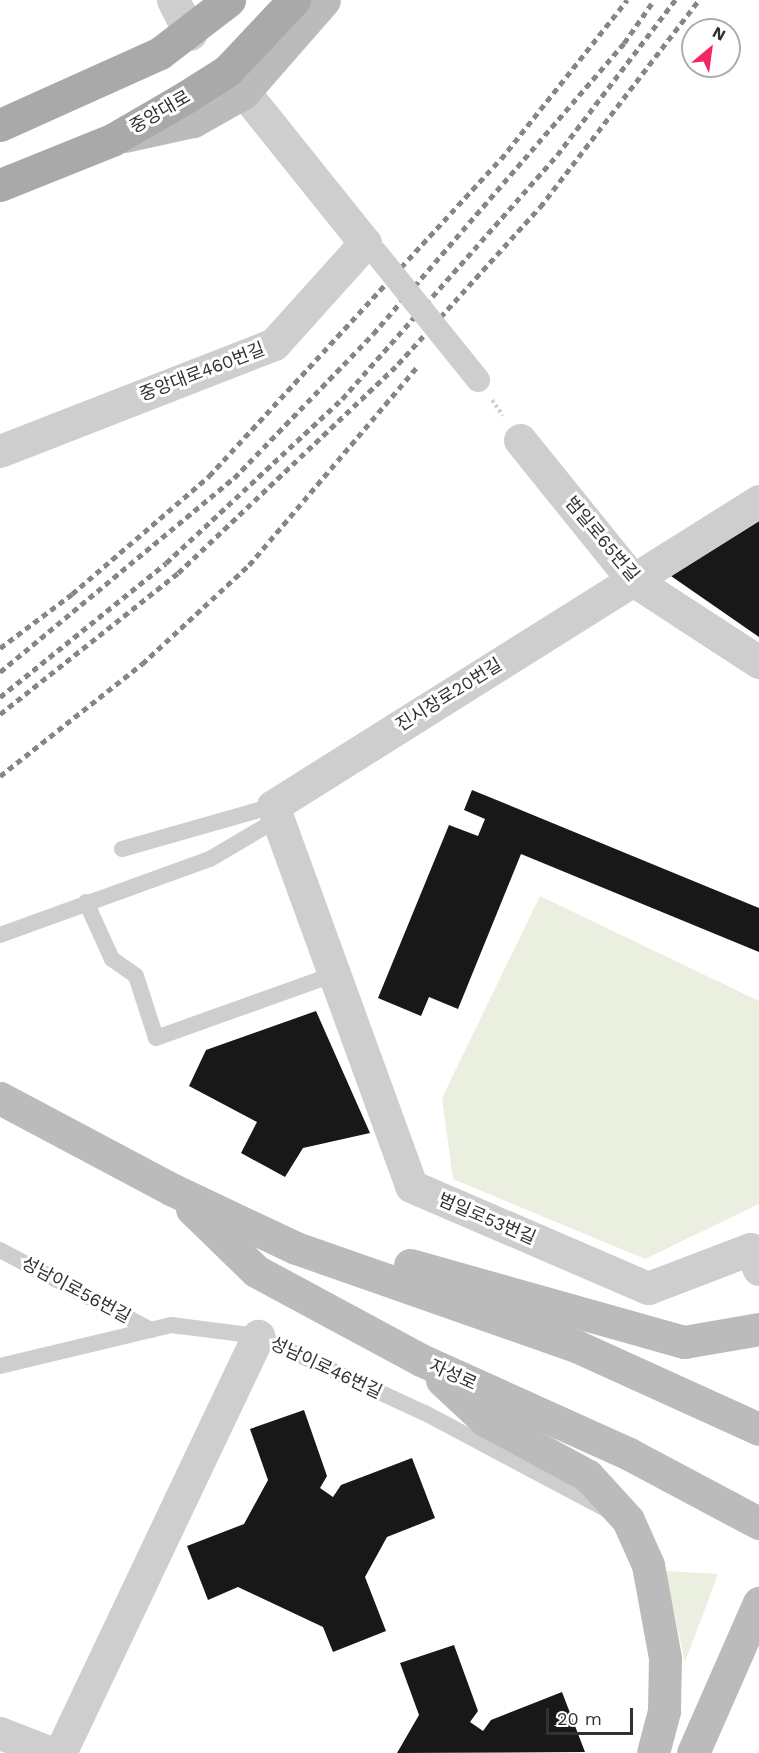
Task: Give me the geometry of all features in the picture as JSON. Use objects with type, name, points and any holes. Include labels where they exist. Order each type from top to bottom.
[{"type":"main road","points":[[0,125],[190,34],[229,0]]},
{"type":"main road","name":"중앙대로","points":[[0,185],[112,140],[235,82],[315,5]]},
{"type":"main road","name":"자성로","points":[[0,1098],[171,1189],[296,1248],[576,1346],[759,1429]]},
{"type":"main road","name":"자성로","points":[[171,1189],[256,1270],[421,1360],[629,1454],[759,1523]]},
{"type":"main road","points":[[296,1248],[412,1266],[684,1342],[759,1329]]},
{"type":"main road","points":[[421,1360],[485,1420],[588,1476],[628,1520],[648,1566],[665,1658],[664,1711],[653,1753]]},
{"type":"main road","points":[[693,1753],[759,1603]]},
{"type":"street","points":[[172,0],[190,34]]},
{"type":"street","name":"중앙대로460번길","points":[[0,451],[274,344],[364,243],[235,82]]},
{"type":"street","points":[[376,253],[478,380]]},
{"type":"street","name":"범일로65번길","points":[[520,440],[633,580],[759,662]]},
{"type":"street","name":"진시장로20번길","points":[[275,813],[633,580],[759,501]]},
{"type":"street","name":"범일로53번길","points":[[275,813],[338,973],[411,1186],[648,1288],[750,1249],[759,1269]]},
{"type":"street","points":[[60,1753],[258,1336]]},
{"type":"street","points":[[0,1733],[51,1753]]},
{"type":"lane","name":"진시장로20번길","points":[[122,849],[275,813]]},
{"type":"lane","points":[[0,935],[210,859],[275,813]]},
{"type":"lane","points":[[86,902],[112,959],[136,976],[156,1038],[338,973]]},
{"type":"lane","name":"성남이로56번길","points":[[0,1250],[151,1330]]},
{"type":"lane","name":"성남이로46번길","points":[[0,1366],[171,1325],[258,1336],[425,1413],[628,1520]]},
{"type":"path","points":[[478,380],[520,440]]},
{"type":"green space","points":[[540,896],[759,1001],[759,1204],[645,1259],[453,1179],[442,1098]]},
{"type":"green space","points":[[665,1571],[718,1574],[685,1662]]},
{"type":"building","points":[[759,521],[759,637],[671,576]]},
{"type":"building","points":[[472,790],[759,908],[759,952],[521,854],[458,1009],[429,997],[421,1016],[378,998],[449,825],[478,836],[485,819],[464,810]]},
{"type":"building","points":[[316,1011],[370,1133],[303,1148],[285,1177],[241,1153],[257,1122],[189,1086],[206,1050]]},
{"type":"building","points":[[304,1410],[327,1476],[320,1488],[333,1497],[341,1485],[412,1458],[435,1518],[387,1537],[365,1577],[386,1631],[333,1652],[323,1627],[238,1587],[208,1600],[187,1546],[244,1524],[268,1480],[250,1429]]},
{"type":"building","points":[[454,1645],[478,1711],[470,1722],[483,1731],[491,1720],[562,1692],[585,1752],[397,1753],[419,1715],[400,1663]]},
{"type":"railway","points":[[0,648],[72,594],[209,476],[501,159],[627,0]]},
{"type":"railway","points":[[0,672],[234,478],[373,334],[624,43],[654,0]]},
{"type":"railway","points":[[0,697],[166,563],[342,399],[557,155],[675,0]]},
{"type":"railway","points":[[0,714],[178,573],[398,364],[540,207],[699,0]]},
{"type":"railway","points":[[0,776],[142,664],[249,565],[418,366]]}]
